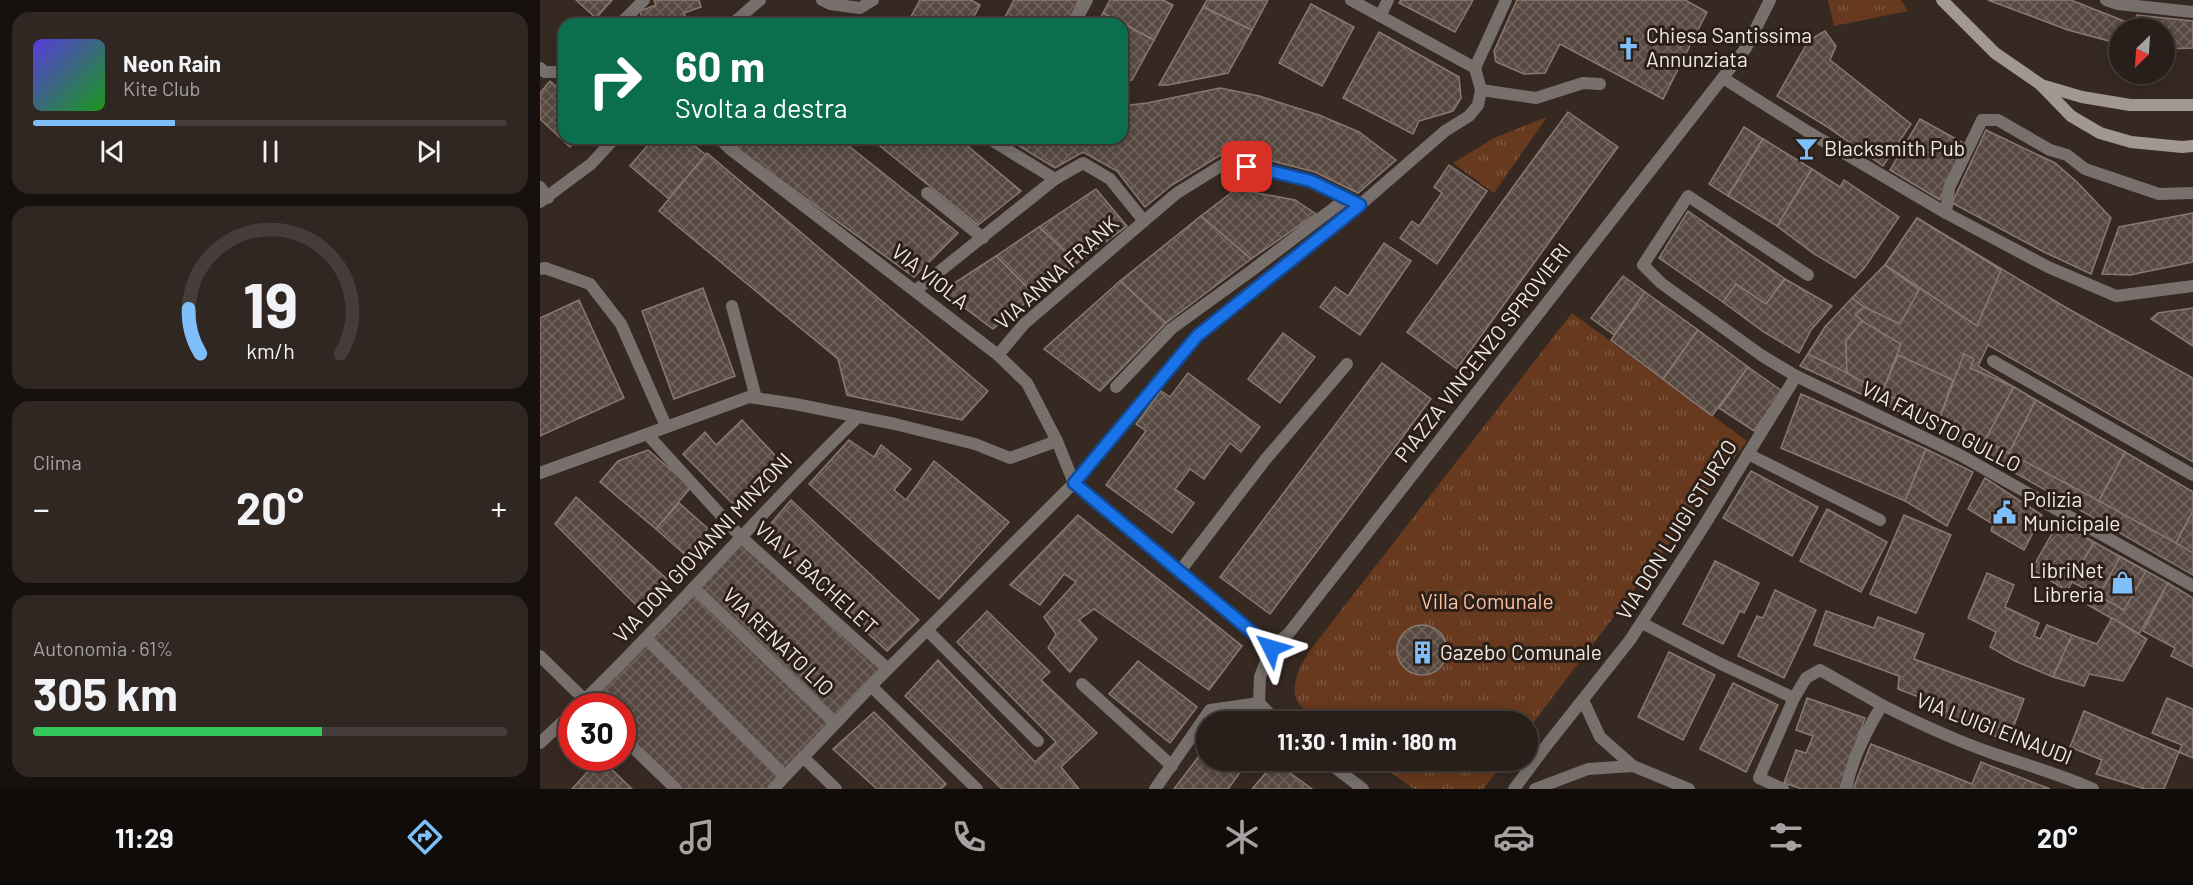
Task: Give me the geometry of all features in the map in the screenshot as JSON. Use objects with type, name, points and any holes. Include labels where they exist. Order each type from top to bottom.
[{"type":"main road","points":[[1942,0],[1995,53],[2040,84],[2071,116],[2100,133],[2131,142],[2193,146]]},
{"type":"main road","points":[[2040,84],[2082,97],[2130,105],[2193,105]]},
{"type":"street","points":[[626,18],[644,0]]},
{"type":"street","points":[[739,18],[760,0]]},
{"type":"street","points":[[822,0],[830,4],[860,8],[873,0]]},
{"type":"street","points":[[1077,18],[1087,0]]},
{"type":"street","points":[[1351,0],[1475,68]]},
{"type":"street","points":[[1380,16],[1388,0]]},
{"type":"street","points":[[772,789],[871,686],[1074,483],[1197,336],[1360,205],[1445,131],[1469,116],[1478,105],[1481,90],[1475,68],[1506,0]]},
{"type":"street","name":"PIAZZA VINCENZO SPROVIERI","points":[[1271,648],[1289,633],[1723,78],[1746,48],[1770,0]]},
{"type":"street","points":[[2106,0],[2118,4],[2193,12]]},
{"type":"street","points":[[542,73],[558,72]]},
{"type":"street","points":[[1723,78],[1810,134],[1946,213],[2048,267],[2116,296],[2193,286]]},
{"type":"street","points":[[1481,90],[1536,98],[1583,83],[1600,84]]},
{"type":"street","points":[[1946,213],[1949,188],[1982,120],[1998,120],[2050,150],[2067,155],[2085,169],[2159,194],[2193,193]]},
{"type":"street","points":[[543,196],[591,164],[609,144]]},
{"type":"street","name":"VIA VIOLA","points":[[726,144],[998,355],[1027,383],[1057,441],[1074,483]]},
{"type":"street","points":[[998,144],[1055,179]]},
{"type":"street","name":"VIA ANNA FRANK","points":[[915,291],[1055,179],[1083,162],[1110,179],[1144,221]]},
{"type":"street","name":"VIA ANNA FRANK","points":[[998,355],[1024,324],[1177,193],[1224,164],[1270,171],[1311,181],[1360,205]]},
{"type":"street","points":[[927,193],[983,238]]},
{"type":"street","name":"VIA FAUSTO GULLO","points":[[1808,275],[1688,196],[1643,265],[1670,290],[1761,355],[1796,376],[1960,455],[2193,586]]},
{"type":"street","points":[[1116,387],[1171,329],[1347,198]]},
{"type":"street","points":[[540,269],[545,268],[590,284],[621,324],[666,426]]},
{"type":"street","points":[[732,306],[756,398]]},
{"type":"street","points":[[1993,361],[2193,475]]},
{"type":"street","points":[[1180,571],[1264,460],[1347,364]]},
{"type":"street","name":"VIA DON LUIGI STURZO","points":[[1514,789],[1642,623],[1796,376]]},
{"type":"street","points":[[540,473],[749,397],[895,424],[975,444],[1010,458],[1057,441]]},
{"type":"street","name":"VIA DON GIOVANNI MINZONI","points":[[595,693],[740,536],[857,418]]},
{"type":"street","name":"VIA V. BACHELET","points":[[647,434],[740,536],[888,669]]},
{"type":"street","points":[[1748,454],[1880,520]]},
{"type":"street","points":[[1074,483],[1271,648],[1260,677],[1258,703]]},
{"type":"street","name":"VIA RENATO LIO","points":[[694,588],[836,723]]},
{"type":"street","points":[[1642,623],[1794,698],[1760,778],[1783,789]]},
{"type":"street","points":[[927,630],[1038,741]]},
{"type":"street","points":[[646,638],[785,776]]},
{"type":"street","points":[[540,656],[575,693]]},
{"type":"street","name":"VIA LUIGI EINAUDI","points":[[1794,698],[1806,678],[1820,670],[1882,705],[1935,731],[1991,753],[2064,776],[2092,789]]},
{"type":"street","points":[[1082,684],[1172,766]]},
{"type":"street","points":[[871,686],[977,789]]},
{"type":"street","points":[[1583,700],[1600,737],[1633,766],[1689,789]]},
{"type":"street","points":[[1258,703],[1266,711]]},
{"type":"street","points":[[1155,789],[1210,710],[1258,703]]},
{"type":"street","name":"VIA LUIGI EINAUDI","points":[[1846,789],[1865,732],[1882,705]]},
{"type":"street","points":[[540,744],[558,727]]},
{"type":"street","points":[[636,750],[676,789]]},
{"type":"street","points":[[803,757],[836,789]]},
{"type":"street","points":[[1535,789],[1588,769],[1633,766]]},
{"type":"street","points":[[1339,771],[1363,789]]},
{"type":"green space","points":[[1828,0],[1901,0],[1908,11],[1834,26]]},
{"type":"green space","points":[[1547,117],[1494,193],[1453,163],[1494,138]]},
{"type":"green space","name":"Villa Comunale","points":[[1572,313],[1747,441],[1538,716],[1538,711],[1307,711],[1296,698],[1295,683],[1300,668],[1311,649]]},
{"type":"green space","points":[[1389,771],[1497,771],[1483,789],[1414,789]]},
{"type":"building","points":[[576,0],[612,0],[596,18]]},
{"type":"building","points":[[654,0],[699,0],[701,7],[684,13],[686,18],[642,18],[640,11],[656,5]]},
{"type":"building","points":[[920,0],[971,0],[980,5],[973,18],[910,18]]},
{"type":"building","points":[[1014,0],[1080,0],[1070,18],[1005,17]]},
{"type":"building","points":[[1110,0],[1163,0],[1173,5],[1154,40],[1128,26],[1128,18],[1112,18],[1103,13]]},
{"type":"building","points":[[1207,0],[1268,0],[1252,30],[1203,7]]},
{"type":"building","points":[[1401,0],[1473,0],[1455,32],[1399,3]]},
{"type":"building","name":"Chiesa Santissima Annunziata","points":[[1517,0],[1685,0],[1707,12],[1663,99],[1560,44],[1545,73],[1524,74],[1496,62],[1494,51]]},
{"type":"building","points":[[1988,0],[2071,0],[2116,18],[2109,18],[2109,41],[2068,30]]},
{"type":"building","points":[[1311,4],[1354,27],[1322,86],[1279,63]]},
{"type":"building","points":[[1203,7],[1252,30],[1228,73],[1159,85]]},
{"type":"building","points":[[1103,13],[1112,18],[1100,18]]},
{"type":"building","points":[[2137,15],[2165,18],[2136,18]]},
{"type":"building","points":[[2175,19],[2193,21],[2193,48],[2175,49]]},
{"type":"building","points":[[1128,26],[1154,40],[1132,80],[1128,80]]},
{"type":"building","points":[[1825,31],[1836,46],[1830,60],[1911,124],[1883,166],[1826,126],[1777,96],[1809,40]]},
{"type":"building","points":[[1379,32],[1459,77],[1461,98],[1453,111],[1419,121],[1413,134],[1343,98]]},
{"type":"building","points":[[550,81],[558,88],[558,136],[540,119],[540,93]]},
{"type":"building","points":[[1220,88],[1259,96],[1319,115],[1359,132],[1396,160],[1358,193],[1315,172],[1272,161],[1222,154],[1172,185],[1145,207],[1117,171],[1083,152],[1055,168],[1016,144],[1128,144],[1128,105]]},
{"type":"building","points":[[1568,112],[1618,147],[1457,369],[1407,332]]},
{"type":"building","points":[[1920,119],[1967,145],[1940,200],[1890,170]]},
{"type":"building","points":[[1744,127],[1763,139],[1728,196],[1709,184]]},
{"type":"building","points":[[1986,130],[2055,163],[2077,182],[2111,218],[2091,274],[1952,203]]},
{"type":"building","points":[[1763,139],[1812,169],[1777,226],[1728,196]]},
{"type":"building","points":[[649,144],[692,144],[706,155],[669,199],[630,166]]},
{"type":"building","points":[[740,144],[847,144],[958,233],[914,277],[736,148]]},
{"type":"building","points":[[877,144],[965,144],[1021,191],[978,225]]},
{"type":"building","points":[[707,153],[988,391],[962,420],[847,395],[838,359],[659,211]]},
{"type":"building","points":[[1449,165],[1487,191],[1437,264],[1400,238],[1412,221],[1419,226],[1442,193],[1434,187]]},
{"type":"building","points":[[1812,169],[1840,187],[1844,180],[1899,217],[1855,278],[1814,254],[1777,226]]},
{"type":"building","points":[[1096,189],[1127,226],[1077,263],[1039,227]]},
{"type":"building","points":[[1236,189],[1295,200],[1316,214],[1251,259],[1201,216]]},
{"type":"building","points":[[1688,211],[1785,279],[1766,304],[1736,284],[1723,302],[1659,258]]},
{"type":"building","points":[[2193,213],[2193,262],[2130,275],[2102,274],[2119,227]]},
{"type":"building","points":[[1201,216],[1251,259],[1166,323],[1120,281]]},
{"type":"building","points":[[1917,218],[2065,307],[2193,378],[2193,462],[1988,345],[1978,366],[2193,492],[2193,575],[1965,444],[1800,366],[1825,327],[1885,265]]},
{"type":"building","points":[[1917,218],[2001,270],[1977,326],[1885,265]]},
{"type":"building","points":[[1039,227],[1077,263],[1035,295],[996,256]]},
{"type":"building","points":[[1384,243],[1411,261],[1360,335],[1320,307],[1335,287],[1348,296]]},
{"type":"building","points":[[996,256],[1035,295],[993,329],[942,291]]},
{"type":"building","points":[[1885,265],[1919,290],[1900,324],[1864,307],[1852,298]]},
{"type":"building","points":[[1623,276],[1645,292],[1614,335],[1591,318]]},
{"type":"building","points":[[1785,279],[1832,306],[1811,330],[1799,353],[1764,332],[1723,302],[1736,284],[1766,304]]},
{"type":"building","points":[[1120,281],[1166,323],[1100,391],[1044,349]]},
{"type":"building","points":[[703,288],[735,376],[674,399],[642,311]]},
{"type":"building","points":[[1645,292],[1698,330],[1663,379],[1611,340]]},
{"type":"building","points":[[1852,298],[1864,307],[1855,314],[1862,321],[1846,341],[1847,373],[1808,354],[1825,327]]},
{"type":"building","points":[[579,300],[624,398],[540,436],[540,318]]},
{"type":"building","points":[[2193,308],[2193,346],[2151,319],[2158,313]]},
{"type":"building","points":[[1862,321],[1901,344],[1882,393],[1847,373],[1846,341]]},
{"type":"building","points":[[1698,330],[1748,367],[1712,416],[1663,379]]},
{"type":"building","points":[[1283,333],[1315,357],[1280,403],[1248,379]]},
{"type":"building","points":[[1964,354],[1974,359],[1970,368],[2014,387],[1985,440],[1940,417]]},
{"type":"building","points":[[1898,355],[1953,380],[1940,417],[1882,393]]},
{"type":"building","points":[[1382,363],[1431,399],[1270,614],[1220,577]]},
{"type":"building","points":[[1748,367],[1782,391],[1754,431],[1719,408]]},
{"type":"building","points":[[1188,373],[1260,427],[1241,452],[1230,443],[1204,479],[1190,469],[1175,489],[1194,503],[1172,533],[1106,485],[1146,431],[1136,424],[1161,391],[1170,397]]},
{"type":"building","points":[[2014,387],[2036,400],[2009,453],[1985,440]]},
{"type":"building","points":[[1801,394],[1926,449],[1905,501],[1781,448]]},
{"type":"building","points":[[2036,400],[2125,452],[2099,501],[2009,453]]},
{"type":"building","points":[[742,420],[785,466],[740,511],[683,454],[705,432],[716,445]]},
{"type":"building","points":[[849,440],[874,457],[881,445],[911,469],[894,490],[906,500],[934,461],[1009,522],[939,599],[809,484]]},
{"type":"building","points":[[1926,449],[1973,472],[1947,526],[1905,501]]},
{"type":"building","points":[[648,450],[691,487],[656,529],[600,482],[618,461]]},
{"type":"building","points":[[2125,452],[2193,492],[2193,511],[2176,543],[2099,501]]},
{"type":"building","points":[[1751,471],[1818,507],[1792,556],[1723,518]]},
{"type":"building","name":"Polizia Municipale","points":[[1985,478],[2042,515],[2024,550],[1991,531],[1993,524],[1968,509]]},
{"type":"building","points":[[576,497],[667,579],[640,609],[555,524]]},
{"type":"building","points":[[791,500],[919,620],[887,651],[761,535]]},
{"type":"building","points":[[679,503],[713,533],[690,559],[656,529]]},
{"type":"building","points":[[1827,509],[1887,542],[1861,592],[1800,561]]},
{"type":"building","points":[[2193,511],[2193,553],[2176,543]]},
{"type":"building","points":[[1078,515],[1242,646],[1209,690],[1094,609],[1079,620],[1097,639],[1070,672],[1048,648],[1056,634],[1044,617],[1076,582],[1064,574],[1040,605],[1010,585]]},
{"type":"building","points":[[1904,515],[1951,535],[1916,613],[1870,594]]},
{"type":"building","points":[[2059,521],[2094,542],[2067,591],[2032,569]]},
{"type":"building","points":[[740,536],[888,669],[835,723],[694,588]]},
{"type":"building","points":[[2094,542],[2168,583],[2139,634],[2088,605],[2095,594],[2072,582]]},
{"type":"building","name":"LibriNet Libreria","points":[[2120,557],[2146,571],[2124,610],[2099,596]]},
{"type":"building","points":[[1715,561],[1759,583],[1744,613],[1740,611],[1723,644],[1683,624]]},
{"type":"building","points":[[1987,573],[2014,585],[2005,607],[2039,623],[2034,636],[2040,639],[2047,625],[2072,635],[2053,677],[2015,661],[1990,647],[1996,632],[1968,618]]},
{"type":"building","points":[[2168,583],[2193,598],[2193,667],[2171,656],[2175,648],[2143,631]]},
{"type":"building","points":[[694,588],[835,723],[785,776],[646,638]]},
{"type":"building","points":[[1775,590],[1816,610],[1784,678],[1738,656],[1757,616],[1763,618]]},
{"type":"building","points":[[987,611],[1050,672],[1041,680],[1097,733],[1061,767],[1079,789],[1002,789],[905,696],[938,660],[1035,762],[1056,742],[957,642]]},
{"type":"building","points":[[1826,611],[1874,628],[1878,617],[1924,634],[1914,659],[2024,699],[2008,741],[1944,717],[1947,708],[1898,689],[1899,676],[1814,645]]},
{"type":"building","points":[[2112,618],[2147,639],[2123,681],[2089,674],[2084,686],[2053,677],[2072,635],[2097,644]]},
{"type":"building","name":"Gazebo Comunale","points":[[1417,625],[1427,625],[1440,632],[1447,645],[1447,655],[1440,668],[1427,675],[1417,675],[1408,671],[1401,664],[1397,655],[1397,645],[1401,636],[1408,629]]},
{"type":"building","points":[[646,638],[785,776],[773,789],[676,789],[636,750],[636,693],[592,693]]},
{"type":"building","points":[[1669,652],[1715,675],[1683,740],[1638,717]]},
{"type":"building","points":[[1138,661],[1197,707],[1170,743],[1109,694]]},
{"type":"building","points":[[1733,683],[1778,705],[1746,772],[1700,749]]},
{"type":"building","points":[[1807,698],[1865,718],[1840,789],[1802,789],[1784,783],[1796,750],[1806,753],[1813,736],[1796,730]]},
{"type":"building","points":[[2167,698],[2193,709],[2193,758],[2179,752],[2182,745],[2152,733]]},
{"type":"building","points":[[2084,711],[2179,752],[2164,789],[2145,789],[2096,774],[2102,760],[2070,747]]},
{"type":"building","points":[[874,712],[946,784],[941,789],[877,789],[833,749]]},
{"type":"building","points":[[1871,744],[1972,784],[1981,762],[2050,789],[1853,789]]},
{"type":"building","points":[[1196,760],[1196,771],[1241,771],[1228,789],[1174,789]]},
{"type":"building","points":[[588,771],[613,771],[632,789],[572,789]]},
{"type":"building","points":[[1267,771],[1287,771],[1312,789],[1252,789]]},
{"type":"place","name":"Chiesa Santissima Annunziata","points":[[1628,48]]},
{"type":"place","name":"Blacksmith Pub","points":[[1806,149]]},
{"type":"place","name":"Polizia Municipale","points":[[2005,512]]},
{"type":"place","name":"LibriNet Libreria","points":[[2122,583]]},
{"type":"place","name":"Gazebo Comunale","points":[[1422,653]]},
{"type":"route","points":[[1247,167],[1311,181],[1360,205],[1197,336],[1074,483],[1271,648]]}]
